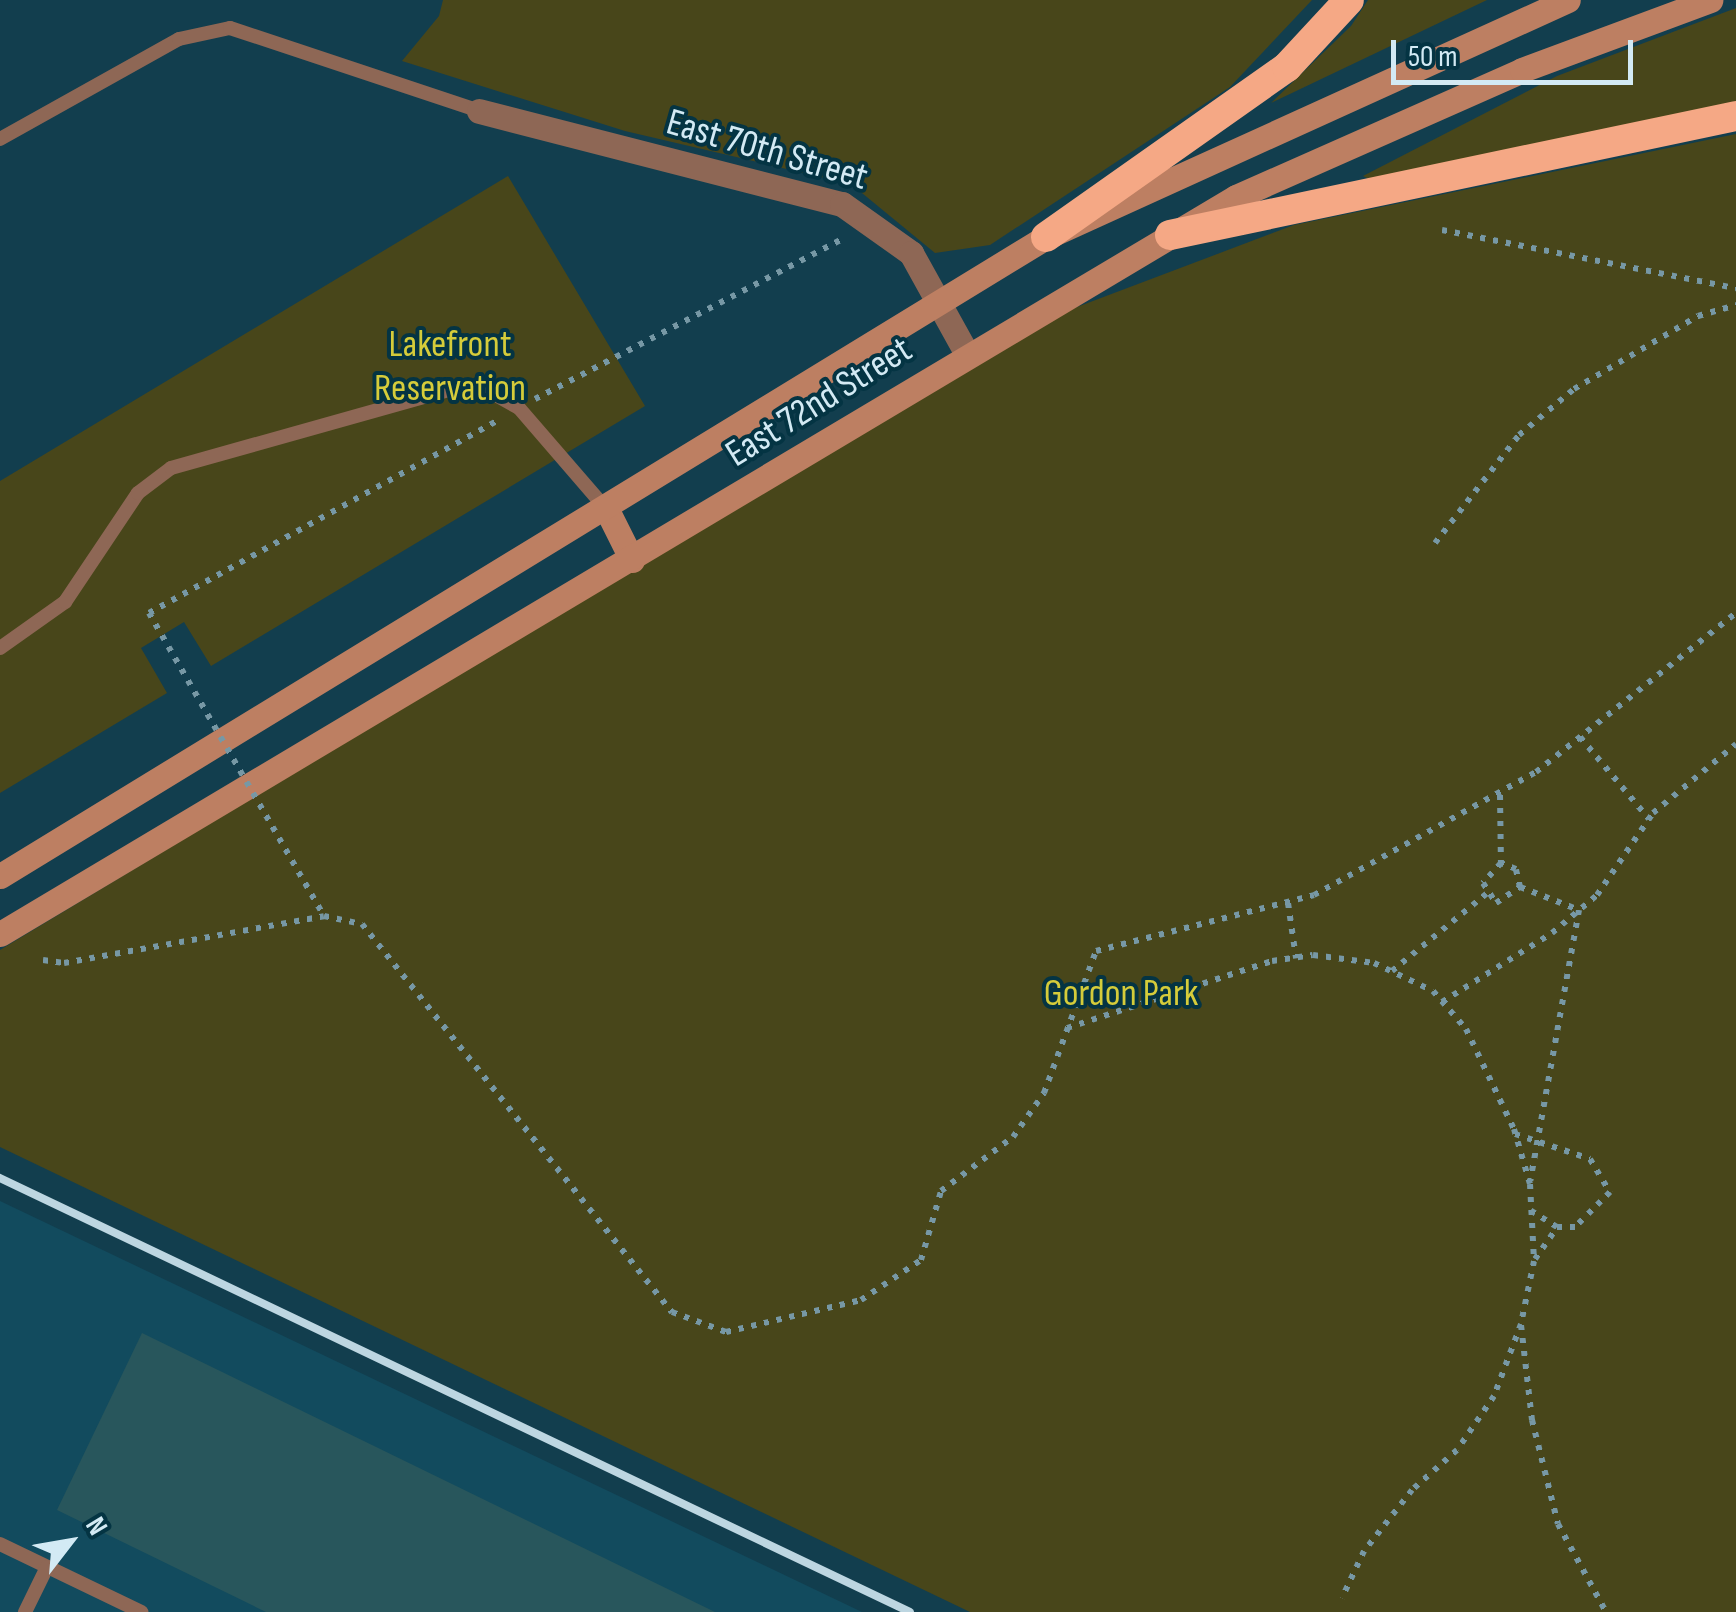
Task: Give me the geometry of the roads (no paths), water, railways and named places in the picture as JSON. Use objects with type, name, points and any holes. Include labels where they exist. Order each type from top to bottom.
[{"type":"highway","points":[[1046,237],[1273,78],[1349,0]]},
{"type":"highway","points":[[1170,235],[1736,116]]},
{"type":"main road","name":"East 72nd Street","points":[[0,876],[606,510],[1046,237],[1568,0]]},
{"type":"main road","name":"East 72nd Street","points":[[0,934],[632,560],[967,354],[1170,235],[1380,130],[1710,0]]},
{"type":"main road","points":[[606,510],[632,560]]},
{"type":"street","name":"East 70th Street","points":[[479,111],[842,204],[911,254],[967,354]]},
{"type":"lane","points":[[0,138],[179,39],[230,28],[479,111]]},
{"type":"lane","points":[[0,648],[65,602],[129,504],[171,468],[455,388],[483,388],[519,408],[606,510]]},
{"type":"lane","points":[[0,1544],[141,1612]]},
{"type":"lane","points":[[25,1612],[47,1567]]},
{"type":"railway","points":[[0,1178],[910,1612]]},
{"type":"park label","name":"Lakefront Reservation","points":[[450,367]]},
{"type":"park label","name":"Gordon Park","points":[[1121,994]]}]
